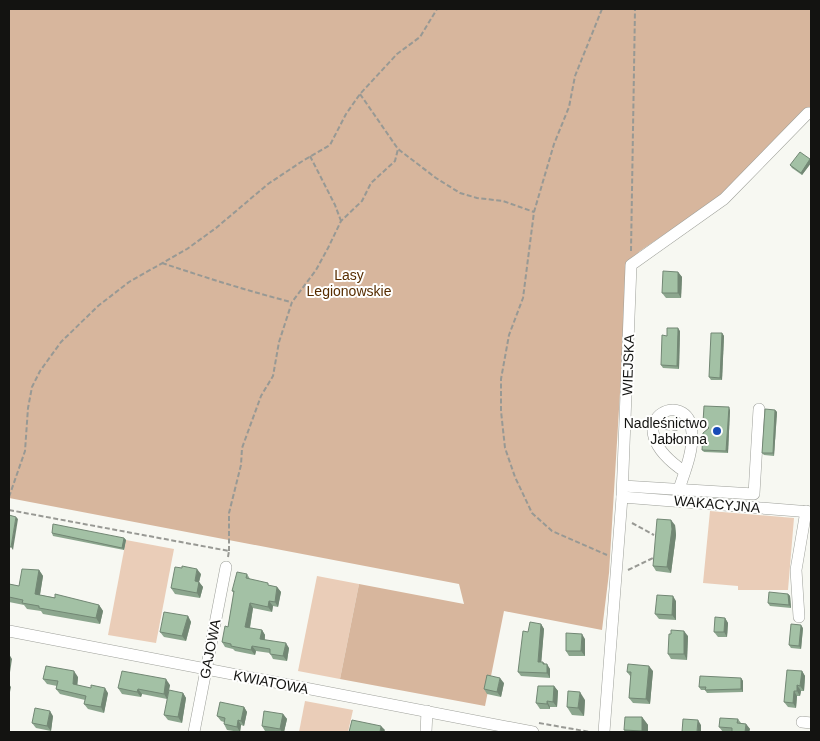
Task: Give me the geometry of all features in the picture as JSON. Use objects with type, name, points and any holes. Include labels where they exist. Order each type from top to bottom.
[{"type":"street","points":[[631,265],[724,199],[808,113],[811,114]]},
{"type":"street","name":"WIEJSKA","points":[[604,732],[621,517],[631,265]]},
{"type":"street","points":[[680,489],[685,472],[691,449],[692,431],[689,420],[681,411],[672,409],[662,412],[655,419],[653,436],[664,455],[685,472]]},
{"type":"street","points":[[622,491],[680,489],[754,494],[759,409]]},
{"type":"street","name":"WAKACYJNA","points":[[622,491],[809,512]]},
{"type":"street","points":[[799,617],[796,570],[809,512]]},
{"type":"street","name":"GAJOWA","points":[[194,732],[226,567]]},
{"type":"street","name":"KWIATOWA","points":[[9,631],[427,711],[469,715],[533,732]]},
{"type":"street","points":[[426,732],[427,711]]},
{"type":"path","points":[[9,497],[25,451],[28,408],[32,387],[40,371],[61,342],[98,306],[129,282],[187,249],[216,228],[268,184],[330,145],[346,114],[360,94],[397,54],[420,37],[437,9]]},
{"type":"path","points":[[602,9],[574,76],[568,107],[554,144],[534,212],[523,298],[509,335],[502,379],[501,411],[506,448],[515,477],[532,513],[552,531],[618,559]]},
{"type":"path","points":[[631,265],[635,9]]},
{"type":"path","points":[[360,94],[398,149],[436,178],[460,193],[477,198],[503,201],[534,212]]},
{"type":"path","points":[[226,567],[229,551],[229,513],[235,494],[242,448],[261,396],[273,376],[279,342],[292,302],[316,270],[341,221],[362,201],[371,182],[395,161],[398,149]]},
{"type":"path","points":[[310,156],[341,221]]},
{"type":"path","points":[[162,263],[203,278],[221,281],[292,302]]},
{"type":"path","points":[[653,428],[692,431]]},
{"type":"path","points":[[9,510],[229,551]]},
{"type":"path","points":[[621,517],[654,535]]},
{"type":"path","points":[[616,575],[653,558]]},
{"type":"shaded area","points":[[710,511],[794,518],[788,590],[738,590],[738,586],[703,583]]},
{"type":"shaded area","points":[[126,540],[174,549],[156,643],[108,635]]},
{"type":"shaded area","points":[[317,576],[359,584],[340,679],[298,671]]},
{"type":"shaded area","points":[[305,701],[353,710],[348,732],[299,732]]},
{"type":"green space","name":"Lasy Legionowskie","points":[[9,9],[811,9],[811,110],[728,191],[640,251],[628,262],[609,573],[602,630],[504,611],[485,706],[340,679],[359,584],[464,604],[459,584],[9,498]]},
{"type":"building","points":[[800,152],[810,159],[801,173],[790,165]]},
{"type":"building","points":[[663,271],[678,272],[678,293],[662,293]]},
{"type":"building","points":[[667,328],[678,328],[677,366],[661,365],[662,335],[667,336]]},
{"type":"building","points":[[711,333],[722,333],[720,378],[709,377]]},
{"type":"building","name":"Nadleśnictwo Jabłonna","points":[[704,406],[729,407],[726,451],[702,450],[703,433],[709,428],[703,422]]},
{"type":"building","points":[[765,409],[775,410],[773,453],[762,453]]},
{"type":"building","points":[[9,515],[16,517],[11,547],[9,547]]},
{"type":"building","points":[[657,519],[671,520],[672,529],[667,567],[653,566]]},
{"type":"building","points":[[53,524],[124,538],[122,548],[52,533]]},
{"type":"building","points":[[182,566],[197,569],[195,581],[199,582],[197,593],[171,588],[175,567],[182,568]]},
{"type":"building","points":[[22,569],[39,570],[35,594],[55,598],[55,594],[99,605],[96,618],[39,608],[39,606],[22,603],[23,600],[9,597],[9,584],[19,586]]},
{"type":"building","points":[[237,572],[247,574],[246,578],[277,587],[275,602],[269,601],[268,607],[250,603],[245,627],[262,630],[260,639],[286,643],[283,656],[270,654],[270,649],[252,646],[251,650],[222,642],[225,626],[228,627],[234,591],[232,591]]},
{"type":"building","points":[[769,592],[788,594],[789,605],[768,603]]},
{"type":"building","points":[[657,595],[673,596],[672,615],[655,614]]},
{"type":"building","points":[[164,612],[188,616],[182,636],[160,632]]},
{"type":"building","points":[[715,617],[725,618],[724,632],[714,632]]},
{"type":"building","points":[[530,622],[541,624],[538,662],[547,664],[547,673],[518,672],[523,631],[528,632]]},
{"type":"building","points":[[791,624],[801,625],[799,646],[789,645]]},
{"type":"building","points":[[671,630],[684,631],[684,654],[668,654]]},
{"type":"building","points":[[566,633],[582,634],[581,651],[566,651]]},
{"type":"building","points":[[628,664],[649,666],[646,699],[629,698],[631,672],[627,672]]},
{"type":"building","points":[[46,666],[74,671],[73,684],[91,688],[91,685],[105,688],[101,707],[84,704],[86,696],[56,689],[58,681],[43,679]]},
{"type":"building","points":[[787,670],[802,671],[800,686],[797,685],[797,691],[794,691],[793,703],[784,702]]},
{"type":"building","points":[[122,671],[166,679],[164,694],[138,689],[137,692],[118,688]]},
{"type":"building","points":[[487,675],[500,678],[497,692],[484,689]]},
{"type":"building","points":[[700,676],[741,678],[741,689],[705,690],[706,687],[699,687]]},
{"type":"building","points":[[538,686],[554,686],[553,702],[547,701],[547,704],[536,703]]},
{"type":"building","points":[[169,690],[183,693],[178,717],[164,715]]},
{"type":"building","points":[[568,691],[580,692],[578,708],[567,707]]},
{"type":"building","points":[[220,702],[244,707],[241,721],[238,720],[237,727],[224,724],[225,718],[217,716]]},
{"type":"building","points":[[35,708],[50,711],[47,726],[32,723]]},
{"type":"building","points":[[264,711],[283,714],[280,729],[262,726]]},
{"type":"building","points":[[625,717],[642,717],[642,731],[624,730]]},
{"type":"building","points":[[720,718],[738,719],[737,723],[746,724],[745,732],[732,732],[732,728],[719,727]]},
{"type":"building","points":[[683,719],[698,720],[697,732],[682,732]]},
{"type":"building","points":[[352,720],[381,726],[380,732],[349,732]]},
{"type":"place","name":"Nadleśnictwo Jabłonna","points":[[717,431]]}]
